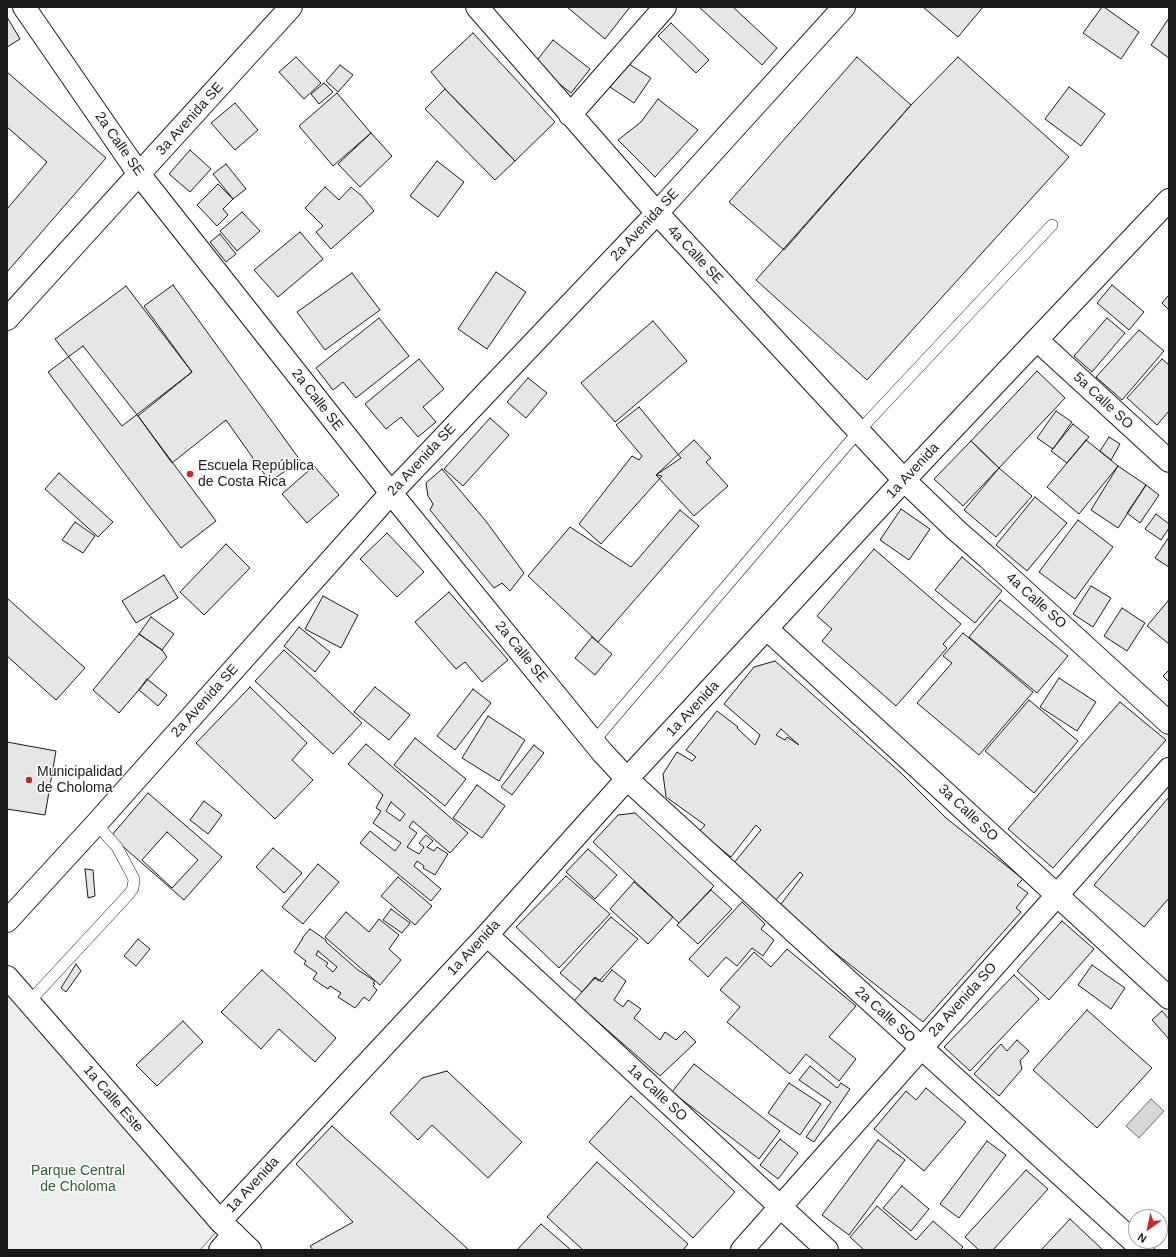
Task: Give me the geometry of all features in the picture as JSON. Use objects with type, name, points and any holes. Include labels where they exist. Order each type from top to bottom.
[{"type":"street","name":"2a Calle SE","points":[[24,7],[139,174],[391,492],[594,741],[627,779]]},
{"type":"street","name":"3a Avenida SE","points":[[7,319],[291,7]]},
{"type":"street","name":"4a Calle SE","points":[[477,7],[657,213],[904,480]]},
{"type":"street","points":[[570,114],[665,7]]},
{"type":"street","name":"2a Avenida SE","points":[[7,921],[96,824],[391,492],[657,213],[844,7]]},
{"type":"street","name":"1a Avenida","points":[[224,1235],[487,935],[627,779],[904,480],[1167,206]]},
{"type":"street","name":"5a Calle SO","points":[[1037,340],[1169,462]]},
{"type":"street","name":"4a Calle SO","points":[[904,480],[956,530],[1169,723]]},
{"type":"street","name":"3a Calle SO","points":[[767,629],[1169,998]]},
{"type":"street","name":"2a Avenida SO","points":[[742,1250],[1169,769]]},
{"type":"street","name":"2a Calle SO","points":[[627,779],[1143,1250]]},
{"type":"street","name":"1a Calle SO","points":[[487,935],[827,1250]]},
{"type":"street","name":"1a Calle Este","points":[[7,977],[224,1235],[250,1250]]},
{"type":"lane","points":[[594,741],[858,432],[1052,225]]},
{"type":"lane","points":[[29,1002],[133,888],[134,879],[118,847],[96,824]]},
{"type":"shaded area","name":"Parque Central de Choloma","points":[[7,989],[219,1229],[200,1250],[7,1250]]},
{"type":"shaded area","points":[[1151,1099],[1164,1111],[1139,1138],[1126,1126]]},
{"type":"building","points":[[567,7],[630,7],[605,39]]},
{"type":"building","points":[[699,7],[733,7],[777,48],[762,65]]},
{"type":"building","points":[[923,7],[983,7],[958,37]]},
{"type":"building","points":[[1102,7],[1139,32],[1121,59],[1083,33]]},
{"type":"building","points":[[7,17],[20,39],[7,47]]},
{"type":"building","points":[[1169,18],[1169,58],[1151,45]]},
{"type":"building","points":[[671,23],[709,60],[696,73],[658,36]]},
{"type":"building","points":[[473,33],[555,122],[515,161],[445,89],[431,72]]},
{"type":"building","points":[[553,40],[590,69],[571,93],[534,64]]},
{"type":"building","points":[[296,57],[321,83],[304,99],[279,72]]},
{"type":"building","points":[[857,57],[911,105],[784,250],[729,202]]},
{"type":"building","points":[[958,57],[1069,157],[867,380],[756,280],[911,105]]},
{"type":"building","points":[[626,62],[651,78],[634,103],[610,87]]},
{"type":"building","points":[[340,65],[353,75],[338,92],[326,81]]},
{"type":"building","points":[[7,72],[106,158],[7,272],[7,209],[47,162],[7,127]]},
{"type":"building","points":[[324,83],[333,92],[319,104],[311,94]]},
{"type":"building","points":[[1069,87],[1105,114],[1081,146],[1045,119]]},
{"type":"building","points":[[445,89],[515,161],[495,180],[425,109]]},
{"type":"building","points":[[337,93],[371,133],[333,166],[299,126]]},
{"type":"building","points":[[658,99],[698,130],[655,177],[618,140],[641,122]]},
{"type":"building","points":[[235,103],[258,130],[235,150],[211,123]]},
{"type":"building","points":[[371,133],[392,156],[360,187],[338,164]]},
{"type":"building","points":[[190,150],[211,169],[190,192],[169,174]]},
{"type":"building","points":[[437,161],[464,182],[438,217],[410,196]]},
{"type":"building","points":[[226,164],[246,189],[233,199],[213,174]]},
{"type":"building","points":[[218,184],[233,199],[223,209],[228,215],[217,226],[197,205]]},
{"type":"building","points":[[325,187],[339,200],[351,187],[362,196],[374,211],[331,249],[316,232],[323,226],[305,208]]},
{"type":"building","points":[[242,212],[260,231],[237,251],[220,231]]},
{"type":"building","points":[[300,232],[323,259],[278,297],[254,270]]},
{"type":"building","points":[[220,234],[236,254],[226,262],[210,242]]},
{"type":"building","points":[[496,272],[526,292],[487,349],[458,329]]},
{"type":"building","points":[[352,273],[380,310],[325,350],[297,312]]},
{"type":"building","points":[[173,285],[300,460],[270,482],[226,420],[172,463],[138,416],[192,372],[144,306]]},
{"type":"building","points":[[1112,285],[1144,312],[1129,330],[1097,303]]},
{"type":"building","points":[[126,286],[192,372],[122,426],[55,339]]},
{"type":"building","points":[[1169,295],[1169,310],[1162,303]]},
{"type":"building","points":[[379,318],[409,356],[356,398],[343,382],[333,390],[316,368]]},
{"type":"building","points":[[1107,318],[1125,333],[1092,372],[1074,356]]},
{"type":"building","points":[[653,321],[687,361],[615,422],[581,383]]},
{"type":"building","points":[[1139,330],[1164,351],[1122,400],[1096,377]]},
{"type":"building","points":[[83,346],[138,416],[216,521],[181,548],[48,372]]},
{"type":"building","points":[[419,359],[444,389],[423,407],[436,422],[418,437],[401,417],[386,429],[365,404]]},
{"type":"building","points":[[1162,359],[1169,365],[1169,411],[1157,425],[1127,398]]},
{"type":"building","points":[[1037,371],[1065,398],[999,468],[971,441]]},
{"type":"building","points":[[528,378],[547,393],[526,418],[507,402]]},
{"type":"building","points":[[639,407],[681,458],[656,475],[662,476],[601,544],[579,524],[632,456],[639,460],[642,456],[616,425]]},
{"type":"building","points":[[1056,411],[1072,422],[1053,449],[1037,438]]},
{"type":"building","points":[[490,418],[509,435],[463,486],[444,469]]},
{"type":"building","points":[[1073,424],[1089,437],[1067,463],[1051,451]]},
{"type":"building","points":[[1109,437],[1120,444],[1111,460],[1100,451]]},
{"type":"building","points":[[694,440],[711,458],[706,462],[728,486],[694,516],[656,475]]},
{"type":"building","points":[[1086,440],[1118,466],[1079,514],[1047,487]]},
{"type":"building","points":[[971,441],[999,468],[963,506],[934,479]]},
{"type":"building","points":[[314,466],[339,495],[307,523],[282,494]]},
{"type":"building","points":[[1118,466],[1146,485],[1118,528],[1091,510]]},
{"type":"building","points":[[999,468],[1032,496],[996,537],[964,510]]},
{"type":"building","points":[[442,469],[485,520],[524,573],[510,591],[502,583],[494,588],[430,510],[433,504],[428,496],[426,483]]},
{"type":"building","points":[[59,473],[113,522],[98,537],[45,489]]},
{"type":"building","points":[[1146,485],[1159,495],[1140,523],[1127,513]]},
{"type":"building","points":[[1035,497],[1067,523],[1027,571],[996,545]]},
{"type":"building","points":[[901,509],[930,529],[909,560],[880,540]]},
{"type":"building","points":[[680,510],[699,526],[598,642],[528,576],[570,527],[631,567]]},
{"type":"building","points":[[1156,514],[1169,524],[1169,528],[1161,540],[1145,529]]},
{"type":"building","points":[[1078,520],[1113,547],[1075,599],[1039,572]]},
{"type":"building","points":[[75,522],[95,536],[83,553],[62,540]]},
{"type":"building","points":[[387,533],[424,572],[397,597],[360,559]]},
{"type":"building","points":[[1169,537],[1169,567],[1155,558]]},
{"type":"building","points":[[226,544],[250,568],[204,615],[180,592]]},
{"type":"building","points":[[874,549],[961,624],[943,644],[947,648],[896,706],[822,641],[832,629],[817,616]]},
{"type":"building","points":[[962,557],[1002,591],[975,623],[935,590]]},
{"type":"building","points":[[164,575],[178,598],[136,623],[122,601]]},
{"type":"building","points":[[1091,586],[1111,598],[1093,627],[1073,614]]},
{"type":"building","points":[[449,592],[508,660],[482,682],[465,662],[456,669],[415,622]]},
{"type":"building","points":[[323,596],[358,615],[341,648],[305,629]]},
{"type":"building","points":[[7,598],[85,668],[56,700],[7,656]]},
{"type":"building","points":[[1000,600],[1068,656],[1037,693],[969,637]]},
{"type":"building","points":[[1169,601],[1169,644],[1147,626]]},
{"type":"building","points":[[1122,608],[1145,623],[1127,651],[1104,636]]},
{"type":"building","points":[[151,617],[174,634],[162,650],[139,634]]},
{"type":"building","points":[[299,627],[330,652],[315,672],[284,646]]},
{"type":"building","points":[[963,633],[1033,692],[979,755],[917,703],[952,663],[943,656]]},
{"type":"building","points":[[139,634],[162,650],[167,657],[119,713],[93,690]]},
{"type":"building","points":[[592,637],[612,654],[595,675],[575,658]]},
{"type":"building","points":[[284,650],[362,723],[333,754],[255,681]]},
{"type":"building","points":[[775,661],[902,774],[946,818],[1023,879],[1017,885],[1028,893],[1016,908],[1021,912],[923,1022],[778,908],[803,875],[800,872],[776,900],[733,864],[761,830],[756,825],[731,857],[699,832],[705,825],[666,797],[663,774],[677,752],[692,761],[696,757],[686,750],[717,711],[738,727],[737,728],[755,745],[760,735],[724,704],[754,667]],"holes":[[[781,729],[799,745],[787,737],[785,740],[776,735]]]},
{"type":"building","points":[[1169,670],[1169,682],[1163,676]]},
{"type":"building","points":[[1059,678],[1096,702],[1077,731],[1040,707]]},
{"type":"building","points":[[147,679],[167,695],[158,706],[139,690]]},
{"type":"building","points":[[250,687],[307,743],[292,760],[313,780],[275,819],[196,743]]},
{"type":"building","points":[[375,687],[410,715],[389,740],[354,712]]},
{"type":"building","points":[[473,689],[491,703],[455,750],[437,736]]},
{"type":"building","points":[[1029,700],[1078,741],[1034,793],[985,751]]},
{"type":"building","points":[[1120,702],[1166,740],[1053,868],[1008,829]]},
{"type":"building","points":[[488,716],[525,740],[499,781],[462,758]]},
{"type":"building","points":[[415,738],[466,779],[445,806],[394,765]]},
{"type":"building","name":"Municipalidad de Choloma","points":[[7,742],[56,751],[45,815],[7,809]]},
{"type":"building","points":[[366,744],[468,833],[450,853],[413,821],[409,827],[417,833],[407,847],[419,854],[424,847],[419,843],[426,835],[433,841],[427,847],[434,851],[437,847],[448,854],[435,875],[423,868],[424,866],[417,861],[414,866],[441,889],[431,901],[360,843],[370,831],[395,851],[401,843],[373,823],[381,811],[376,808],[383,795],[348,764]],"holes":[[[391,802],[405,814],[400,821],[386,811]]]},
{"type":"building","points":[[534,745],[544,753],[512,795],[501,787]]},
{"type":"building","points":[[477,785],[505,806],[482,838],[453,818]]},
{"type":"building","points":[[148,793],[222,857],[184,900],[111,836]],"holes":[[[167,832],[198,860],[172,888],[142,860]]]},
{"type":"building","points":[[1169,797],[1169,898],[1144,927],[1094,885]]},
{"type":"building","points":[[204,801],[222,815],[208,834],[190,820]]},
{"type":"building","points":[[635,813],[714,886],[679,923],[593,842],[618,815]]},
{"type":"building","points":[[273,848],[302,873],[284,893],[256,867]]},
{"type":"building","points":[[588,849],[617,875],[595,899],[566,872]]},
{"type":"building","points":[[318,864],[339,882],[303,924],[282,907]]},
{"type":"building","points":[[85,869],[93,870],[95,896],[88,898]]},
{"type":"building","points":[[566,876],[610,914],[559,968],[516,927]]},
{"type":"building","points":[[398,877],[432,906],[415,925],[381,896]]},
{"type":"building","points":[[634,882],[673,917],[648,944],[610,909]]},
{"type":"building","points":[[711,890],[732,909],[698,944],[677,925]]},
{"type":"building","points":[[742,902],[765,924],[761,929],[774,940],[763,956],[752,948],[737,966],[726,957],[708,977],[689,959]]},
{"type":"building","points":[[391,909],[410,923],[402,933],[383,920]]},
{"type":"building","points":[[346,912],[369,932],[379,919],[399,935],[389,949],[401,960],[380,985],[325,937]]},
{"type":"building","points":[[611,917],[638,939],[599,981],[595,978],[582,992],[560,973]]},
{"type":"building","points":[[1062,921],[1094,949],[1049,1000],[1017,971]]},
{"type":"building","points":[[310,929],[326,940],[326,942],[358,970],[375,981],[373,986],[377,990],[369,1001],[364,997],[355,1008],[338,997],[341,993],[330,986],[328,989],[313,979],[317,973],[304,964],[306,961],[294,952],[302,938]],"holes":[[[318,951],[337,967],[333,972],[326,966],[328,963],[316,955]]]},
{"type":"building","points":[[138,939],[150,949],[136,966],[124,956]]},
{"type":"building","points":[[787,949],[856,1006],[829,1037],[856,1059],[839,1081],[806,1054],[790,1074],[727,1022],[740,1007],[720,990],[754,952],[771,967]]},
{"type":"building","points":[[76,964],[81,971],[66,992],[61,988]]},
{"type":"building","points":[[1092,965],[1125,988],[1111,1009],[1078,985]]},
{"type":"building","points":[[262,970],[336,1038],[315,1062],[279,1029],[261,1049],[221,1012]]},
{"type":"building","points":[[612,970],[626,981],[614,1000],[623,1007],[628,1000],[641,1009],[634,1018],[660,1040],[665,1032],[676,1040],[685,1031],[696,1042],[660,1076],[574,1001],[595,977],[602,982]]},
{"type":"building","points":[[1014,975],[1039,999],[970,1071],[944,1047]]},
{"type":"building","points":[[1087,1010],[1152,1068],[1097,1128],[1033,1070]]},
{"type":"building","points":[[1162,1011],[1169,1019],[1169,1039],[1152,1020]]},
{"type":"building","points":[[183,1021],[203,1042],[157,1086],[136,1065]]},
{"type":"building","points":[[1017,1040],[1029,1051],[1020,1061],[1022,1069],[999,1096],[974,1074],[1001,1044],[1007,1051]]},
{"type":"building","points":[[694,1064],[780,1131],[759,1159],[672,1092]]},
{"type":"building","points":[[810,1066],[837,1088],[841,1083],[850,1089],[814,1142],[806,1137],[831,1102],[799,1080]]},
{"type":"building","points":[[447,1071],[522,1142],[488,1178],[432,1125],[418,1140],[390,1113],[422,1078]]},
{"type":"building","points":[[789,1083],[821,1104],[800,1135],[768,1113]]},
{"type":"building","points":[[926,1088],[966,1122],[924,1171],[874,1129],[906,1091],[916,1100]]},
{"type":"building","points":[[631,1096],[735,1192],[693,1238],[589,1142]]},
{"type":"building","points":[[332,1126],[469,1250],[313,1250],[310,1246],[353,1222],[296,1164]]},
{"type":"building","points":[[780,1139],[798,1153],[778,1179],[760,1165]]},
{"type":"building","points":[[878,1140],[905,1160],[849,1235],[822,1215]]},
{"type":"building","points":[[987,1141],[1006,1155],[959,1218],[940,1204]]},
{"type":"building","points":[[597,1162],[688,1244],[683,1250],[583,1250],[547,1217]]},
{"type":"building","points":[[1026,1170],[1048,1189],[993,1250],[979,1250],[965,1237]]},
{"type":"building","points":[[902,1186],[929,1209],[911,1231],[883,1208]]},
{"type":"building","points":[[877,1206],[916,1240],[933,1221],[963,1247],[960,1250],[864,1250],[850,1237]]},
{"type":"building","points":[[1070,1219],[1103,1250],[1041,1250]]},
{"type":"building","points":[[541,1224],[571,1250],[517,1250]]},
{"type":"place","name":"Escuela República de Costa Rica","points":[[190,474]]},
{"type":"place","name":"Municipalidad de Choloma","points":[[29,780]]}]
